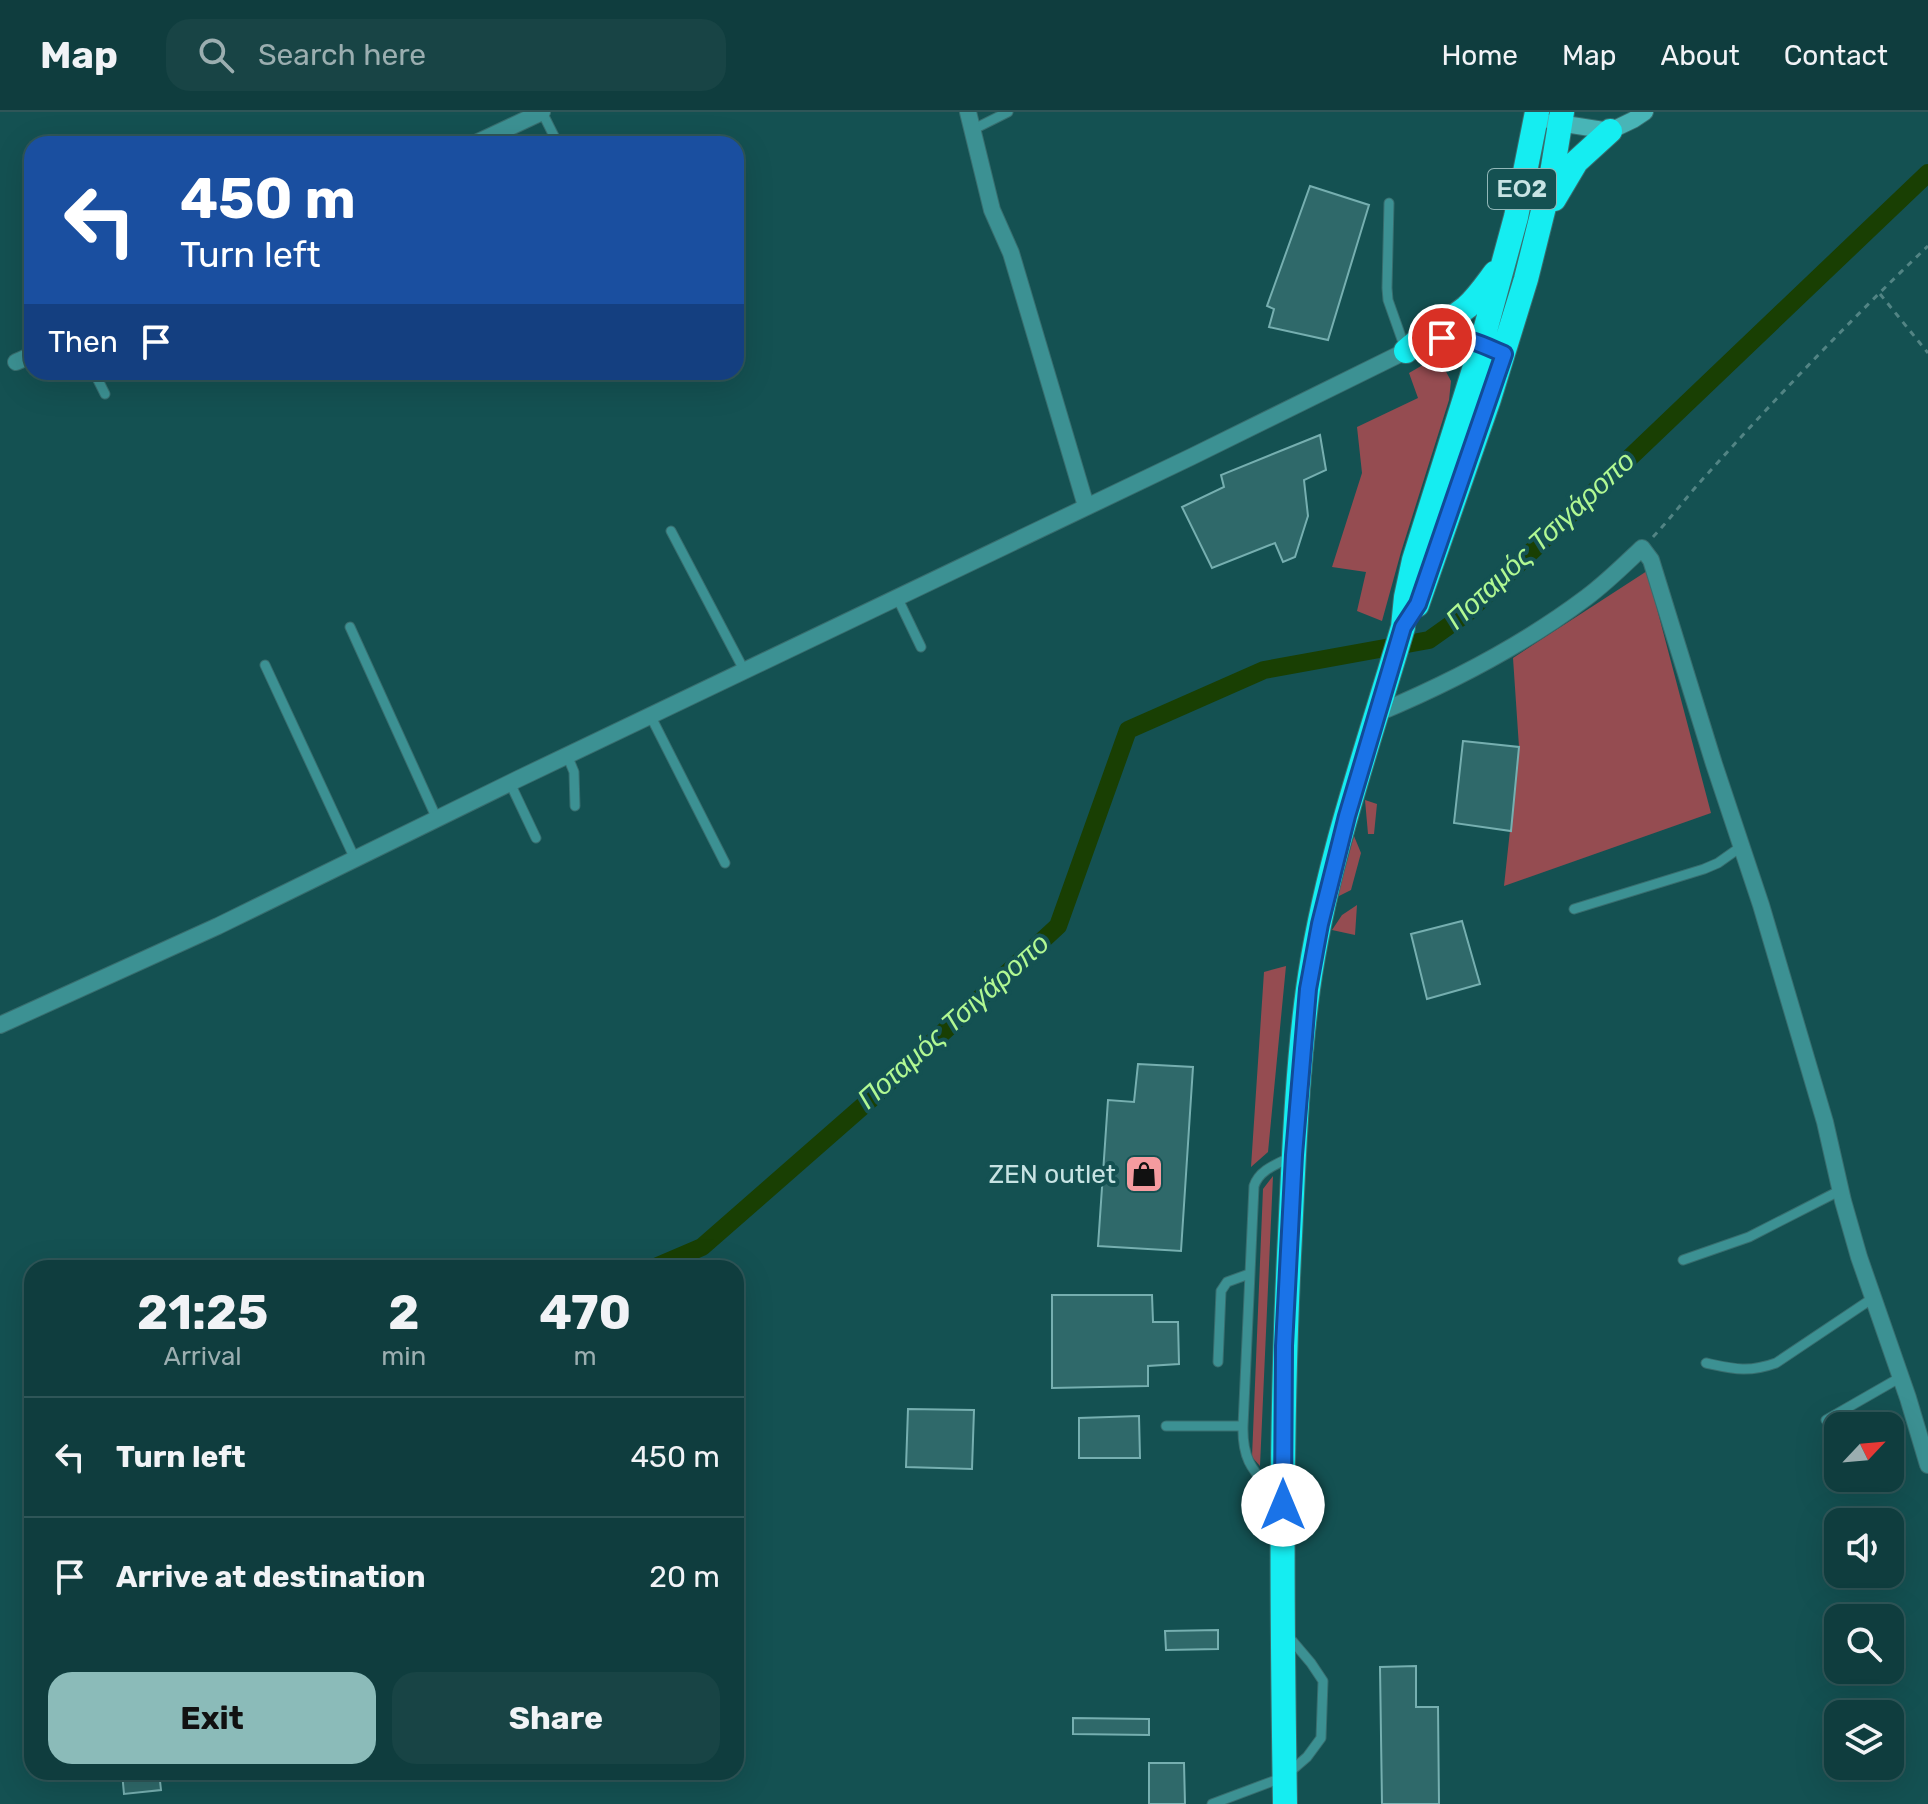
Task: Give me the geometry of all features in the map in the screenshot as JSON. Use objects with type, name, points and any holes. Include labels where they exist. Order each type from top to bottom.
[{"type":"highway","name":"ΕΟ2","points":[[1490,356],[1526,279],[1541,222],[1549,117]]},
{"type":"highway","name":"ΕΟ2","points":[[1285,1804],[1282,1629],[1284,1346],[1294,1155],[1308,989],[1320,924],[1347,816],[1403,627],[1418,604],[1490,356],[1502,265],[1525,176],[1549,117]]},
{"type":"highway","points":[[1541,222],[1576,162],[1610,131]]},
{"type":"highway","points":[[1406,351],[1477,298],[1502,265]]},
{"type":"main road","points":[[1549,117],[1610,131],[1645,112]]},
{"type":"street","points":[[491,136],[542,112]]},
{"type":"street","points":[[968,112],[992,210],[1011,253],[1086,506]]},
{"type":"street","points":[[0,1025],[218,926],[1406,351],[1447,351],[1490,356]]},
{"type":"street","points":[[16,362],[24,358]]},
{"type":"street","points":[[1380,706],[1457,678],[1523,641],[1586,598],[1642,548],[1651,560],[1825,1122],[1859,1257],[1928,1465]]},
{"type":"lane","points":[[542,112],[554,136]]},
{"type":"lane","points":[[972,130],[1008,112]]},
{"type":"lane","points":[[1389,203],[1388,300],[1406,351]]},
{"type":"lane","points":[[98,380],[105,394]]},
{"type":"lane","points":[[671,531],[744,670]]},
{"type":"lane","points":[[897,597],[921,647]]},
{"type":"lane","points":[[350,627],[437,819]]},
{"type":"lane","points":[[265,665],[355,859]]},
{"type":"lane","points":[[650,715],[725,863]]},
{"type":"lane","points":[[567,755],[574,772],[575,806]]},
{"type":"lane","points":[[510,783],[536,838]]},
{"type":"lane","points":[[1574,909],[1704,869],[1742,846]]},
{"type":"lane","points":[[1283,1505],[1250,1466],[1242,1442],[1256,1180],[1263,1172],[1294,1155]]},
{"type":"lane","points":[[1683,1260],[1741,1240],[1841,1190]]},
{"type":"lane","points":[[1218,1362],[1221,1291],[1227,1282],[1249,1274]]},
{"type":"lane","points":[[1706,1363],[1745,1371],[1776,1363],[1873,1298]]},
{"type":"lane","points":[[1840,1412],[1901,1377]]},
{"type":"lane","points":[[1166,1426],[1243,1426]]},
{"type":"lane","points":[[1212,1804],[1284,1777],[1307,1757],[1321,1738],[1323,1681],[1282,1629]]},
{"type":"path","points":[[1642,548],[1784,391],[1928,246]]},
{"type":"path","points":[[1879,293],[1928,353]]},
{"type":"shaded area","points":[[1428,362],[1443,366],[1451,381],[1449,400],[1382,621],[1357,611],[1366,572],[1332,567],[1362,473],[1357,427],[1418,398],[1409,373]]},
{"type":"shaded area","points":[[1647,571],[1711,813],[1504,886],[1519,747],[1513,658]]},
{"type":"shaded area","points":[[1365,800],[1377,804],[1374,834],[1368,834]]},
{"type":"shaded area","points":[[1354,836],[1361,853],[1351,890],[1337,897]]},
{"type":"shaded area","points":[[1357,905],[1355,935],[1332,930],[1342,915]]},
{"type":"shaded area","points":[[1286,966],[1268,1152],[1251,1167],[1264,972]]},
{"type":"shaded area","points":[[1273,1176],[1260,1466],[1252,1457],[1263,1189]]},
{"type":"building","points":[[1310,186],[1369,205],[1328,340],[1269,327],[1274,309],[1267,306]]},
{"type":"building","points":[[1320,435],[1326,470],[1304,480],[1308,516],[1295,557],[1283,562],[1275,543],[1212,568],[1182,507],[1224,487],[1221,475]]},
{"type":"building","points":[[1463,741],[1519,747],[1511,831],[1454,823]]},
{"type":"building","points":[[1462,921],[1480,984],[1427,999],[1411,934]]},
{"type":"building","name":"ZEN outlet","points":[[1138,1064],[1193,1067],[1181,1251],[1098,1246],[1108,1100],[1134,1102]]},
{"type":"building","points":[[1052,1295],[1152,1295],[1153,1322],[1178,1322],[1179,1364],[1148,1366],[1148,1386],[1052,1388]]},
{"type":"building","points":[[908,1409],[974,1410],[972,1469],[906,1467]]},
{"type":"building","points":[[1139,1416],[1140,1458],[1079,1458],[1079,1418]]},
{"type":"building","points":[[1218,1630],[1218,1649],[1166,1650],[1165,1631]]},
{"type":"building","points":[[1416,1666],[1416,1707],[1438,1707],[1439,1804],[1382,1804],[1380,1667]]},
{"type":"building","points":[[1073,1718],[1149,1719],[1149,1735],[1073,1734]]},
{"type":"building","points":[[1149,1763],[1184,1763],[1185,1804],[1149,1804]]},
{"type":"building","points":[[123,1780],[160,1780],[161,1790],[124,1794]]},
{"type":"waterway","name":"Ποταμός Τσιγάροπο","points":[[672,1260],[702,1247],[871,1099],[1058,926],[1128,730],[1264,670],[1429,640],[1467,613],[1928,173]]},
{"type":"place","name":"ZEN outlet","points":[[1144,1174]]},
{"type":"route","points":[[1283,1505],[1284,1346],[1294,1155],[1308,989],[1320,924],[1347,816],[1403,627],[1418,604],[1504,354],[1463,338],[1442,338]]}]
